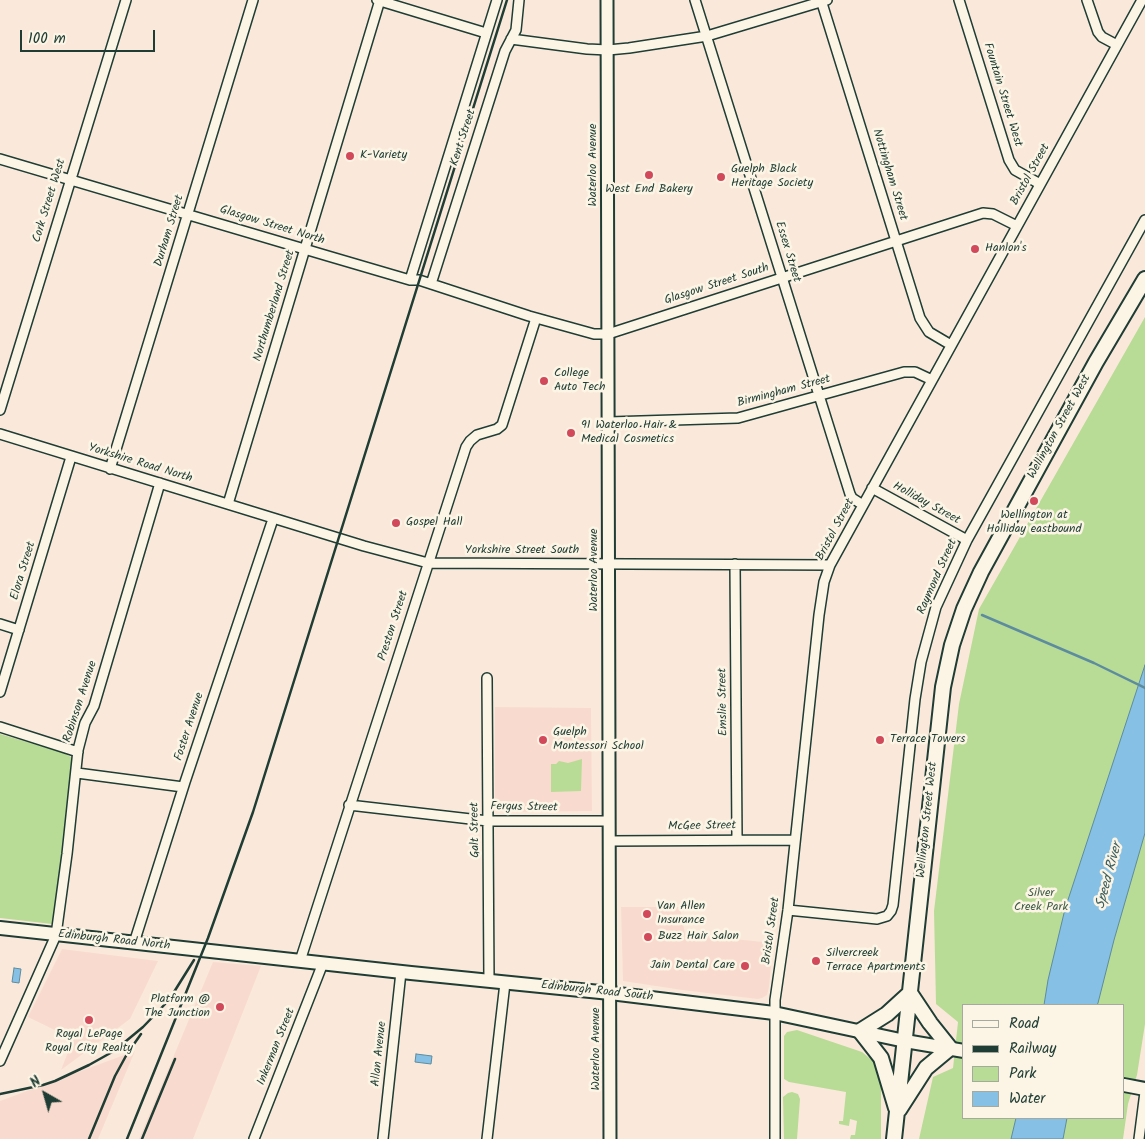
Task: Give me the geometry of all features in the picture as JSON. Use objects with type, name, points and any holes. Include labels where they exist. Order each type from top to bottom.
[{"type":"main road","name":"Wellington Street West","points":[[894,1139],[943,687],[952,645],[964,609],[981,572],[1096,362],[1145,279]]},
{"type":"main road","name":"Edinburgh Road North","points":[[0,928],[228,953]]},
{"type":"main road","name":"Edinburgh Road South","points":[[228,953],[774,1012],[905,1042],[957,1050]]},
{"type":"main road","points":[[910,993],[930,1023],[957,1050],[926,1068],[897,1113],[881,1058],[860,1031],[887,1014],[910,993]]},
{"type":"main road","points":[[1125,1085],[1145,1091]]},
{"type":"street","name":"Cork Street West","points":[[0,410],[126,0]]},
{"type":"street","name":"Durham Street","points":[[110,469],[253,0]]},
{"type":"street","points":[[378,0],[486,33]]},
{"type":"street","name":"Northumberland Street","points":[[228,504],[378,0]]},
{"type":"street","name":"Kent Street","points":[[410,280],[497,0]]},
{"type":"street","name":"Kent Street","points":[[431,284],[506,51],[516,30],[519,0]]},
{"type":"street","name":"Waterloo Avenue","points":[[607,0],[610,1139]]},
{"type":"street","name":"Essex Street","points":[[695,0],[850,494],[852,498],[863,505]]},
{"type":"street","name":"Fountain Street West","points":[[959,0],[1009,160],[1015,170],[1040,184]]},
{"type":"street","points":[[1087,0],[1098,32],[1102,37],[1117,45]]},
{"type":"street","name":"Bristol Street","points":[[775,1139],[774,1012],[788,910],[818,617],[823,586],[830,566],[872,488],[1142,0]]},
{"type":"street","points":[[512,39],[532,43],[608,50],[707,36],[824,1]]},
{"type":"street","name":"Nottingham Street","points":[[824,1],[922,324],[933,335],[951,345]]},
{"type":"street","name":"Glasgow Street North","points":[[0,159],[410,280],[419,280],[536,318]]},
{"type":"street","name":"Glasgow Street South","points":[[536,318],[591,334],[608,334],[983,213],[993,214],[1017,226]]},
{"type":"street","name":"Raymond Street","points":[[788,910],[877,919],[887,916],[891,911],[915,699],[921,662],[936,608],[967,540],[1145,220]]},
{"type":"street","name":"Preston Street","points":[[300,961],[466,447],[477,435],[496,429],[505,419],[536,318]]},
{"type":"street","name":"Birmingham Street","points":[[609,422],[738,418],[904,372],[915,372],[932,380]]},
{"type":"street","name":"Yorkshire Road North","points":[[0,434],[339,538]]},
{"type":"street","name":"Elora Street","points":[[0,692],[71,457]]},
{"type":"street","name":"Robinson Avenue","points":[[0,1061],[56,935],[77,773],[78,752],[85,722],[95,700],[160,483]]},
{"type":"street","name":"Holliday Street","points":[[872,488],[967,540]]},
{"type":"street","name":"Foster Avenue","points":[[134,943],[273,519]]},
{"type":"street","name":"Yorkshire Street South","points":[[339,538],[428,563],[830,566]]},
{"type":"street","name":"Emslie Street","points":[[735,564],[738,839]]},
{"type":"street","points":[[0,624],[19,630]]},
{"type":"street","name":"Galt Street","points":[[487,678],[489,981]]},
{"type":"street","points":[[0,727],[78,752]]},
{"type":"street","points":[[77,773],[184,787]]},
{"type":"street","name":"Fergus Street","points":[[349,805],[488,821],[609,821]]},
{"type":"street","name":"McGee Street","points":[[610,841],[795,840]]},
{"type":"street","name":"Inkerman Street","points":[[254,1139],[323,963]]},
{"type":"street","name":"Allan Avenue","points":[[383,1139],[401,972]]},
{"type":"street","points":[[487,1139],[505,983]]},
{"type":"street","points":[[1139,1139],[1145,1091]]},
{"type":"shaded area","name":"Guelph Montessori School","points":[[495,707],[591,708],[592,811],[497,812],[495,809]]},
{"type":"shaded area","points":[[621,907],[680,907],[685,934],[773,943],[767,995],[758,999],[623,981]]},
{"type":"shaded area","points":[[62,949],[158,961],[130,1019],[61,1070],[73,1039],[28,1017]]},
{"type":"shaded area","points":[[213,962],[261,966],[193,1139],[139,1139]]},
{"type":"shaded area","points":[[135,1051],[98,1139],[0,1139],[0,1101]]},
{"type":"green space","name":"Silver Creek Park","points":[[1145,317],[1145,1024],[1137,1075],[1128,1104],[1123,1139],[919,1139],[933,1077],[953,1068],[958,1022],[936,1004],[934,911],[959,704],[979,609]]},
{"type":"green space","points":[[0,734],[64,753],[71,757],[73,763],[55,915],[52,924],[0,918]]},
{"type":"green space","points":[[582,759],[581,791],[551,792],[551,764],[556,764],[559,761],[568,763]]},
{"type":"green space","points":[[797,1030],[862,1052],[873,1061],[875,1060],[881,1082],[881,1139],[850,1139],[851,1135],[855,1135],[857,1121],[850,1119],[849,1126],[839,1124],[839,1121],[843,1121],[846,1092],[789,1082],[784,1079],[784,1036],[787,1032]]},
{"type":"green space","points":[[792,1092],[798,1094],[800,1099],[797,1139],[784,1139],[783,1097]]},
{"type":"water","name":"Speed River","points":[[1145,665],[1145,833],[1098,1004],[1044,1004],[1065,909]]},
{"type":"water","points":[[14,968],[21,969],[19,983],[12,982]]},
{"type":"water","points":[[416,1054],[432,1056],[431,1064],[415,1062]]},
{"type":"water","points":[[1016,1119],[1067,1119],[1063,1139],[1011,1139]]},
{"type":"waterway","points":[[982,615],[1094,663],[1145,688]]},
{"type":"railway","points":[[127,1139],[208,938],[253,812],[507,0]]},
{"type":"railway","points":[[0,1094],[55,1081],[114,1051],[143,1027],[169,1000],[194,960]]},
{"type":"railway","points":[[89,1139],[115,1076],[141,1034]]},
{"type":"railway","points":[[142,1139],[175,1059]]},
{"type":"place","name":"K-Variety","points":[[350,156]]},
{"type":"place","name":"West End Bakery","points":[[649,175]]},
{"type":"place","name":"Guelph Black Heritage Society","points":[[721,177]]},
{"type":"place","name":"Hanlon's","points":[[975,249]]},
{"type":"place","name":"College Auto Tech","points":[[544,381]]},
{"type":"place","name":"91 Waterloo Hair & Medical Cosmetics","points":[[571,433]]},
{"type":"place","name":"Wellington at Holliday eastbound","points":[[1034,501]]},
{"type":"place","name":"Gospel Hall","points":[[396,523]]},
{"type":"place","name":"Guelph Montessori School","points":[[543,740]]},
{"type":"place","name":"Terrace Towers","points":[[880,740]]},
{"type":"place","name":"Van Allen Insurance","points":[[647,914]]},
{"type":"place","name":"Buzz Hair Salon","points":[[648,937]]},
{"type":"place","name":"Silvercreek Terrace Apartments","points":[[816,961]]},
{"type":"place","name":"Jain Dental Care","points":[[745,966]]},
{"type":"place","name":"Platform @ The Junction","points":[[220,1007]]},
{"type":"place","name":"Royal LePage Royal City Realty","points":[[89,1020]]}]
